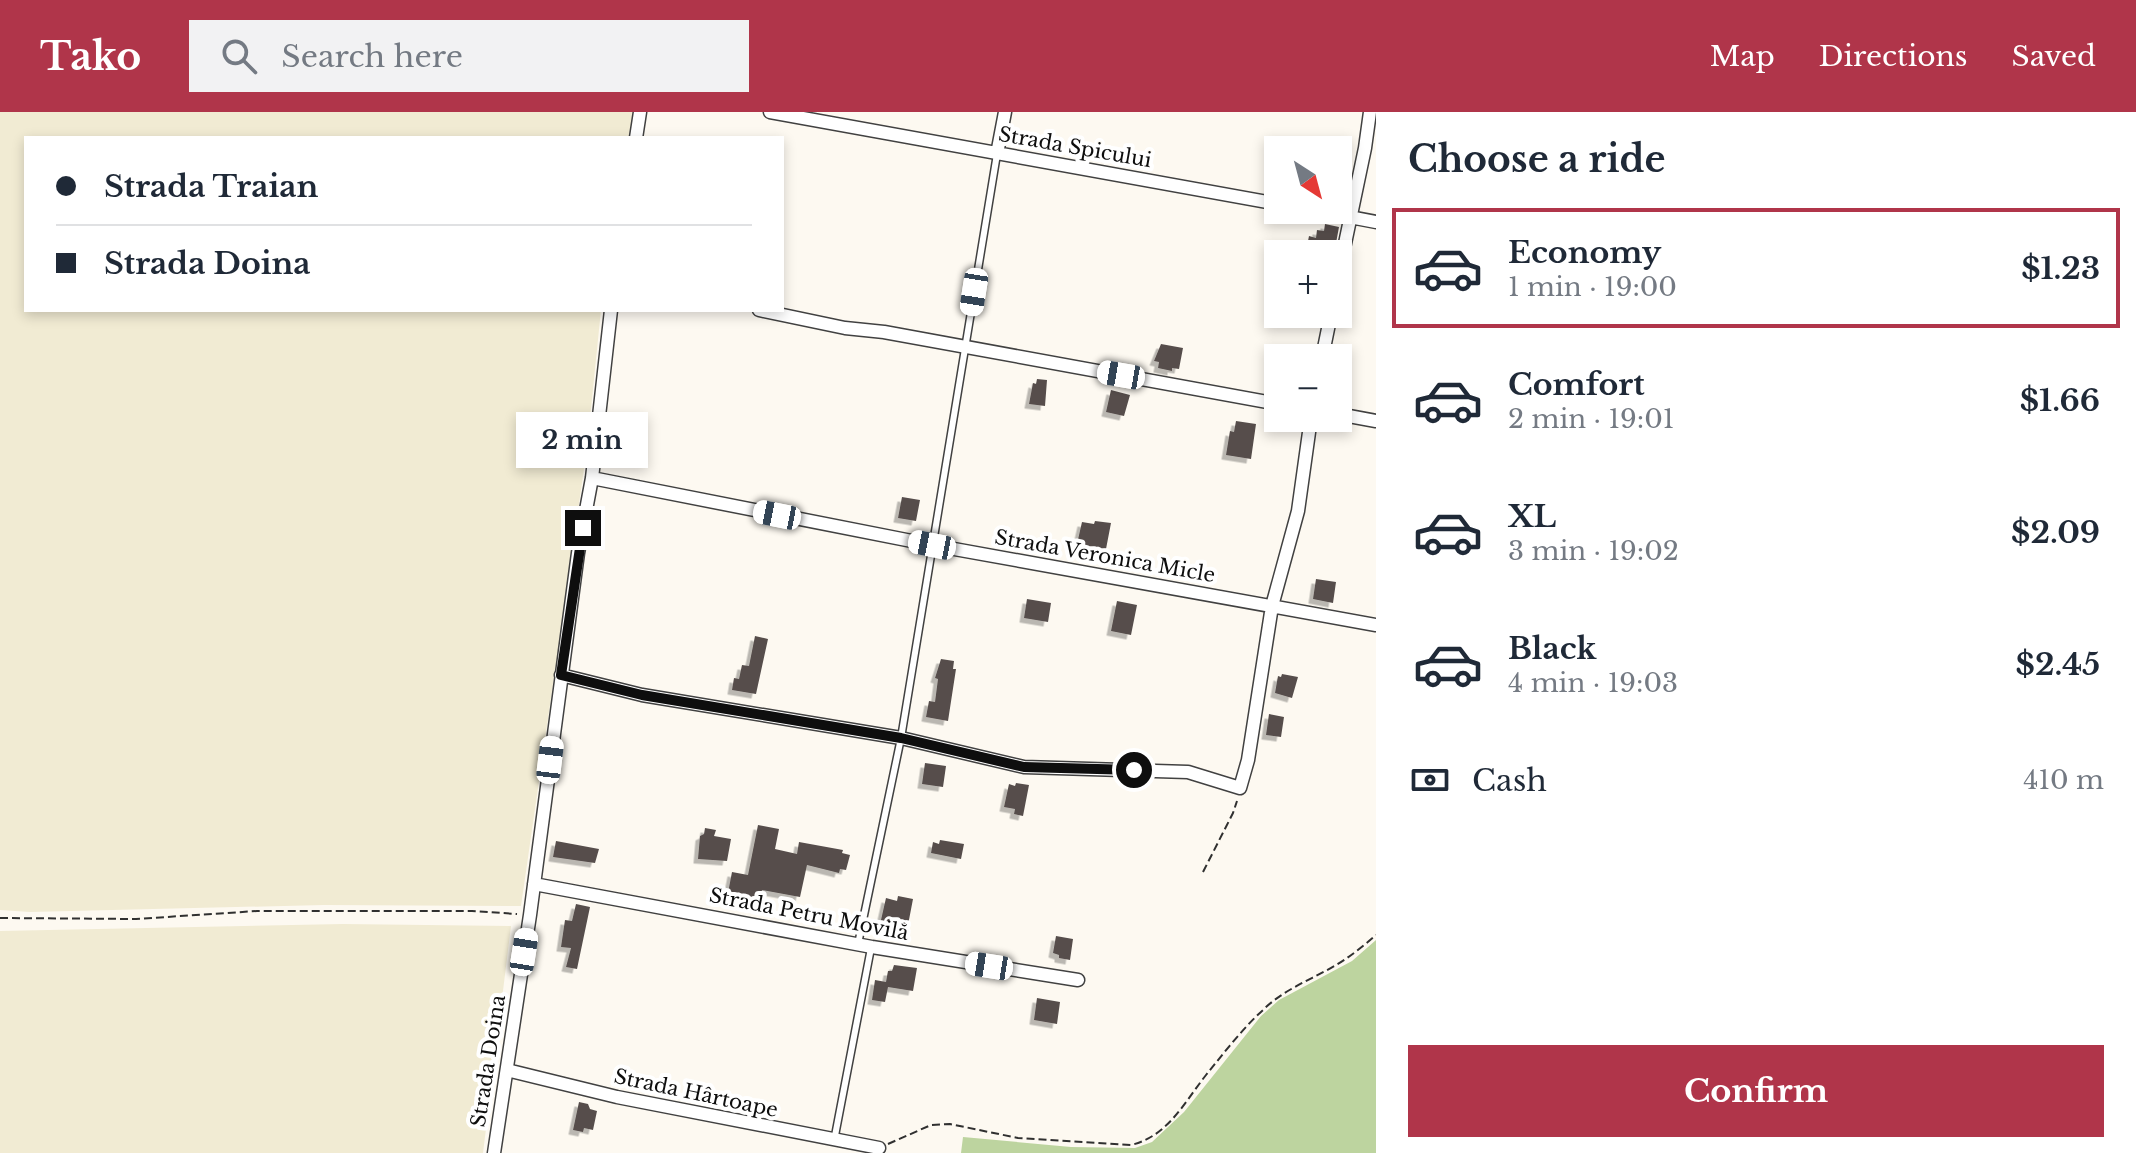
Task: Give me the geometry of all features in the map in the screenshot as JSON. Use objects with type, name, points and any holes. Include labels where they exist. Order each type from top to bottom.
[{"type":"street","points":[[636,136],[640,112]]},
{"type":"street","name":"Strada Spicului","points":[[770,112],[1264,202]]},
{"type":"street","points":[[997,154],[1005,112]]},
{"type":"street","points":[[1352,208],[1370,112]]},
{"type":"street","points":[[1352,217],[1376,222]]},
{"type":"street","name":"Strada Doina","points":[[494,1153],[530,915],[578,553],[592,478],[611,312]]},
{"type":"street","points":[[769,312],[1264,401]]},
{"type":"street","points":[[1352,417],[1376,421]]},
{"type":"street","points":[[561,675],[642,695],[901,738],[1024,767],[1188,772],[1240,788],[1248,760],[1272,606],[1298,511],[1309,432]]},
{"type":"street","name":"Strada Veronica Micle","points":[[592,478],[932,545],[1376,625]]},
{"type":"street","name":"Strada Petru Movilă","points":[[534,884],[872,947],[1078,980]]},
{"type":"street","name":"Strada Hârtoape","points":[[507,1070],[617,1097],[879,1148]]},
{"type":"lane","points":[[858,944],[901,738],[997,154]]},
{"type":"lane","points":[[834,1141],[872,947]]},
{"type":"path","points":[[1203,872],[1233,813],[1240,788]]},
{"type":"path","points":[[0,918],[136,919],[257,911],[472,911],[530,915]]},
{"type":"path","points":[[879,1148],[931,1125],[950,1124],[1018,1138],[1131,1145],[1145,1142],[1181,1111],[1205,1077],[1263,1009],[1282,994],[1346,959],[1376,935]]},
{"type":"shaded area","points":[[0,112],[634,112],[629,136],[24,136],[24,312],[601,312],[587,448],[521,906],[324,905],[30,912],[0,910]]},
{"type":"shaded area","points":[[343,924],[511,926],[483,1153],[0,1153],[0,931]]},
{"type":"green space","points":[[1376,940],[1376,1153],[961,1153],[963,1137],[1071,1147],[1135,1148],[1152,1142],[1184,1112],[1261,1016],[1279,1000],[1352,961]]},
{"type":"building","points":[[1325,224],[1339,227],[1337,240],[1308,240],[1309,236],[1316,238],[1317,230],[1324,231]]},
{"type":"building","points":[[1161,344],[1183,348],[1179,369],[1158,368],[1159,362],[1154,361]]},
{"type":"building","points":[[1037,379],[1047,380],[1045,406],[1029,404],[1033,383],[1036,384]]},
{"type":"building","points":[[1111,390],[1130,395],[1124,416],[1106,412]]},
{"type":"building","points":[[1236,421],[1256,424],[1251,459],[1226,455],[1230,431],[1234,432]]},
{"type":"building","points":[[902,497],[920,500],[916,521],[898,518]]},
{"type":"building","points":[[1095,521],[1111,523],[1106,549],[1077,544],[1082,522],[1094,524]]},
{"type":"building","points":[[1316,579],[1336,582],[1333,603],[1313,599]]},
{"type":"building","points":[[1027,599],[1051,603],[1048,622],[1024,618]]},
{"type":"building","points":[[1117,601],[1137,605],[1131,635],[1111,631]]},
{"type":"building","points":[[755,636],[768,639],[756,694],[732,690],[734,678],[739,679],[742,665],[749,666]]},
{"type":"building","points":[[941,659],[954,661],[953,669],[956,669],[948,721],[926,717],[929,701],[935,702],[938,679],[935,678]]},
{"type":"building","points":[[1278,676],[1298,677],[1292,698],[1275,693]]},
{"type":"building","points":[[1269,714],[1284,717],[1281,737],[1266,735]]},
{"type":"building","points":[[925,763],[946,766],[943,787],[922,784]]},
{"type":"building","points":[[1016,783],[1029,785],[1023,816],[1014,814],[1015,809],[1004,807],[1009,784],[1015,786]]},
{"type":"building","points":[[758,825],[779,829],[775,849],[797,854],[799,842],[843,850],[842,853],[850,855],[846,870],[840,869],[839,873],[807,865],[800,897],[762,890],[759,904],[727,898],[732,872],[748,875]]},
{"type":"building","points":[[705,828],[716,830],[714,836],[731,839],[727,861],[698,859],[700,836]]},
{"type":"building","points":[[940,840],[964,844],[961,859],[931,853],[933,842],[939,844]]},
{"type":"building","points":[[556,841],[599,849],[595,863],[553,857]]},
{"type":"building","points":[[898,896],[913,899],[908,925],[881,920],[886,898],[897,901]]},
{"type":"building","points":[[576,904],[590,907],[577,969],[566,967],[571,948],[561,947],[565,920],[572,921]]},
{"type":"building","points":[[1056,936],[1073,939],[1070,960],[1053,953]]},
{"type":"building","points":[[894,965],[917,968],[913,991],[888,987],[885,1002],[872,1000],[875,980],[886,982],[888,971],[892,971]]},
{"type":"building","points":[[1037,998],[1060,1002],[1057,1024],[1034,1020]]},
{"type":"building","points":[[579,1102],[597,1111],[593,1130],[573,1130]]},
{"type":"route","points":[[583,528],[561,675],[642,695],[901,738],[1024,767],[1134,770]]}]
